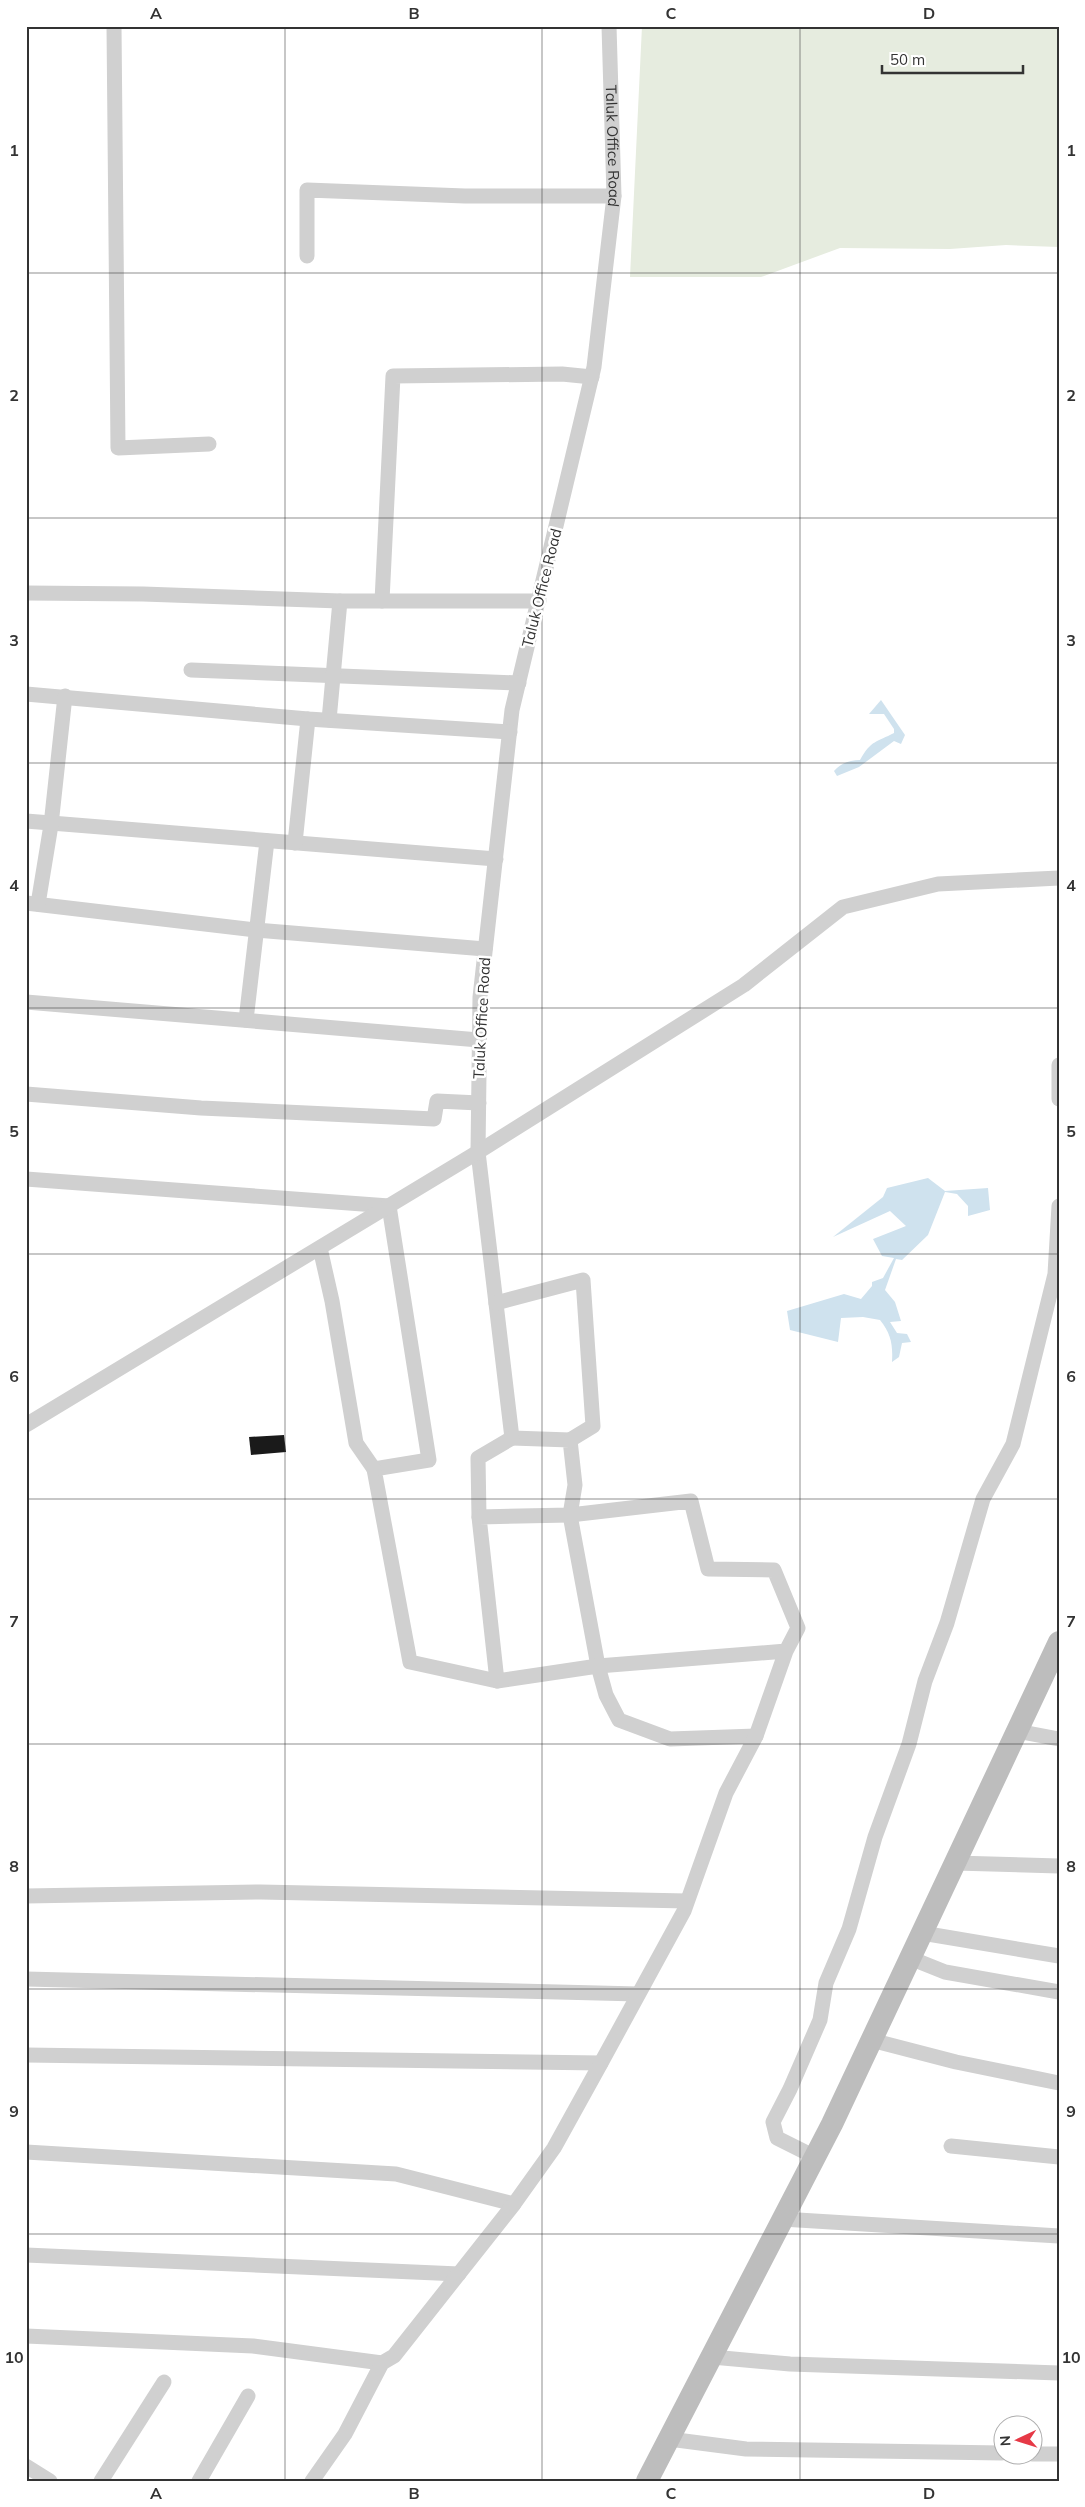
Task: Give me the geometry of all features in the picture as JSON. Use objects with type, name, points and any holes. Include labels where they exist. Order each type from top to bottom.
[{"type":"main road","points":[[648,2481],[815,2157],[1059,1642]]},
{"type":"street","points":[[114,26],[118,448],[209,444]]},
{"type":"street","name":"Taluk Office Road","points":[[512,1438],[478,1152],[480,997],[510,732],[538,601],[592,377],[614,196],[609,26]]},
{"type":"street","points":[[307,256],[307,190],[465,196],[614,196]]},
{"type":"street","points":[[382,601],[393,376],[562,374],[592,377]]},
{"type":"street","points":[[26,593],[143,594],[340,601],[538,601]]},
{"type":"street","points":[[329,720],[340,601]]},
{"type":"street","points":[[190,670],[519,684]]},
{"type":"street","points":[[26,694],[308,719],[510,732]]},
{"type":"street","points":[[65,696],[51,825],[32,904],[256,930],[485,949]]},
{"type":"street","points":[[295,843],[308,719]]},
{"type":"street","points":[[26,821],[51,825],[496,859]]},
{"type":"street","points":[[246,1020],[267,841]]},
{"type":"street","points":[[26,1425],[478,1152],[744,985],[843,907],[938,884],[1059,878]]},
{"type":"street","points":[[26,1002],[480,1040]]},
{"type":"street","points":[[1058,1070],[1059,1099]]},
{"type":"street","points":[[26,1094],[201,1108],[434,1119],[437,1101],[478,1103]]},
{"type":"street","points":[[26,1179],[389,1206]]},
{"type":"street","points":[[374,1470],[429,1460],[389,1206]]},
{"type":"street","points":[[815,2157],[777,2138],[773,2122],[790,2089],[820,2020],[826,1983],[849,1929],[875,1837],[909,1744],[925,1681],[950,1613],[983,1499],[1013,1444],[1055,1274],[1059,1206]]},
{"type":"street","points":[[320,1248],[332,1301],[356,1442],[374,1470],[410,1662],[497,1681],[598,1666],[786,1651]]},
{"type":"street","points":[[496,1303],[583,1280],[593,1426],[570,1440],[512,1438],[478,1458],[479,1517],[497,1681]]},
{"type":"street","points":[[570,1440],[575,1485],[570,1515],[598,1666],[606,1695],[619,1720],[670,1740],[756,1736]]},
{"type":"street","points":[[312,2481],[345,2434],[382,2363],[394,2356],[514,2204],[554,2148],[687,1901],[726,1793],[756,1736],[786,1651],[798,1628],[774,1570],[708,1569],[691,1501],[570,1515],[479,1517]]},
{"type":"street","points":[[1017,1730],[1059,1739]]},
{"type":"street","points":[[954,1863],[1059,1866]]},
{"type":"street","points":[[26,1896],[261,1892],[687,1901]]},
{"type":"street","points":[[922,1933],[1059,1956]]},
{"type":"street","points":[[910,1958],[945,1972],[1059,1992]]},
{"type":"street","points":[[26,1979],[638,1994]]},
{"type":"street","points":[[872,2040],[956,2062],[1059,2083]]},
{"type":"street","points":[[26,2055],[601,2063]]},
{"type":"street","points":[[951,2146],[1059,2157]]},
{"type":"street","points":[[26,2152],[396,2174],[514,2204]]},
{"type":"street","points":[[782,2219],[1059,2236]]},
{"type":"street","points":[[26,2255],[459,2274]]},
{"type":"street","points":[[26,2336],[253,2346],[382,2363]]},
{"type":"street","points":[[712,2357],[790,2364],[1059,2373]]},
{"type":"street","points":[[101,2481],[164,2382]]},
{"type":"street","points":[[199,2481],[248,2396]]},
{"type":"street","points":[[669,2439],[746,2450],[992,2453]]},
{"type":"street","points":[[1042,2454],[1059,2454]]},
{"type":"street","points":[[26,2466],[50,2481]]},
{"type":"shaded area","points":[[642,26],[1059,26],[1059,247],[1006,245],[950,249],[840,248],[761,277],[630,277]]},
{"type":"water","points":[[881,700],[905,735],[901,744],[894,741],[859,767],[837,776],[834,771],[840,766],[849,761],[860,760],[871,745],[894,733],[894,729],[884,714],[869,714]]},
{"type":"water","points":[[928,1178],[945,1191],[988,1188],[990,1210],[968,1216],[968,1206],[957,1194],[945,1192],[928,1235],[902,1260],[896,1259],[885,1290],[895,1302],[901,1321],[890,1322],[897,1333],[907,1334],[911,1342],[902,1343],[899,1357],[892,1362],[890,1340],[887,1330],[880,1320],[863,1317],[841,1318],[838,1342],[790,1330],[787,1311],[844,1294],[861,1299],[872,1286],[872,1282],[883,1278],[894,1258],[882,1256],[873,1239],[906,1226],[890,1211],[833,1237],[883,1197],[887,1188]]},
{"type":"building","points":[[284,1435],[286,1452],[251,1455],[249,1437]]}]
